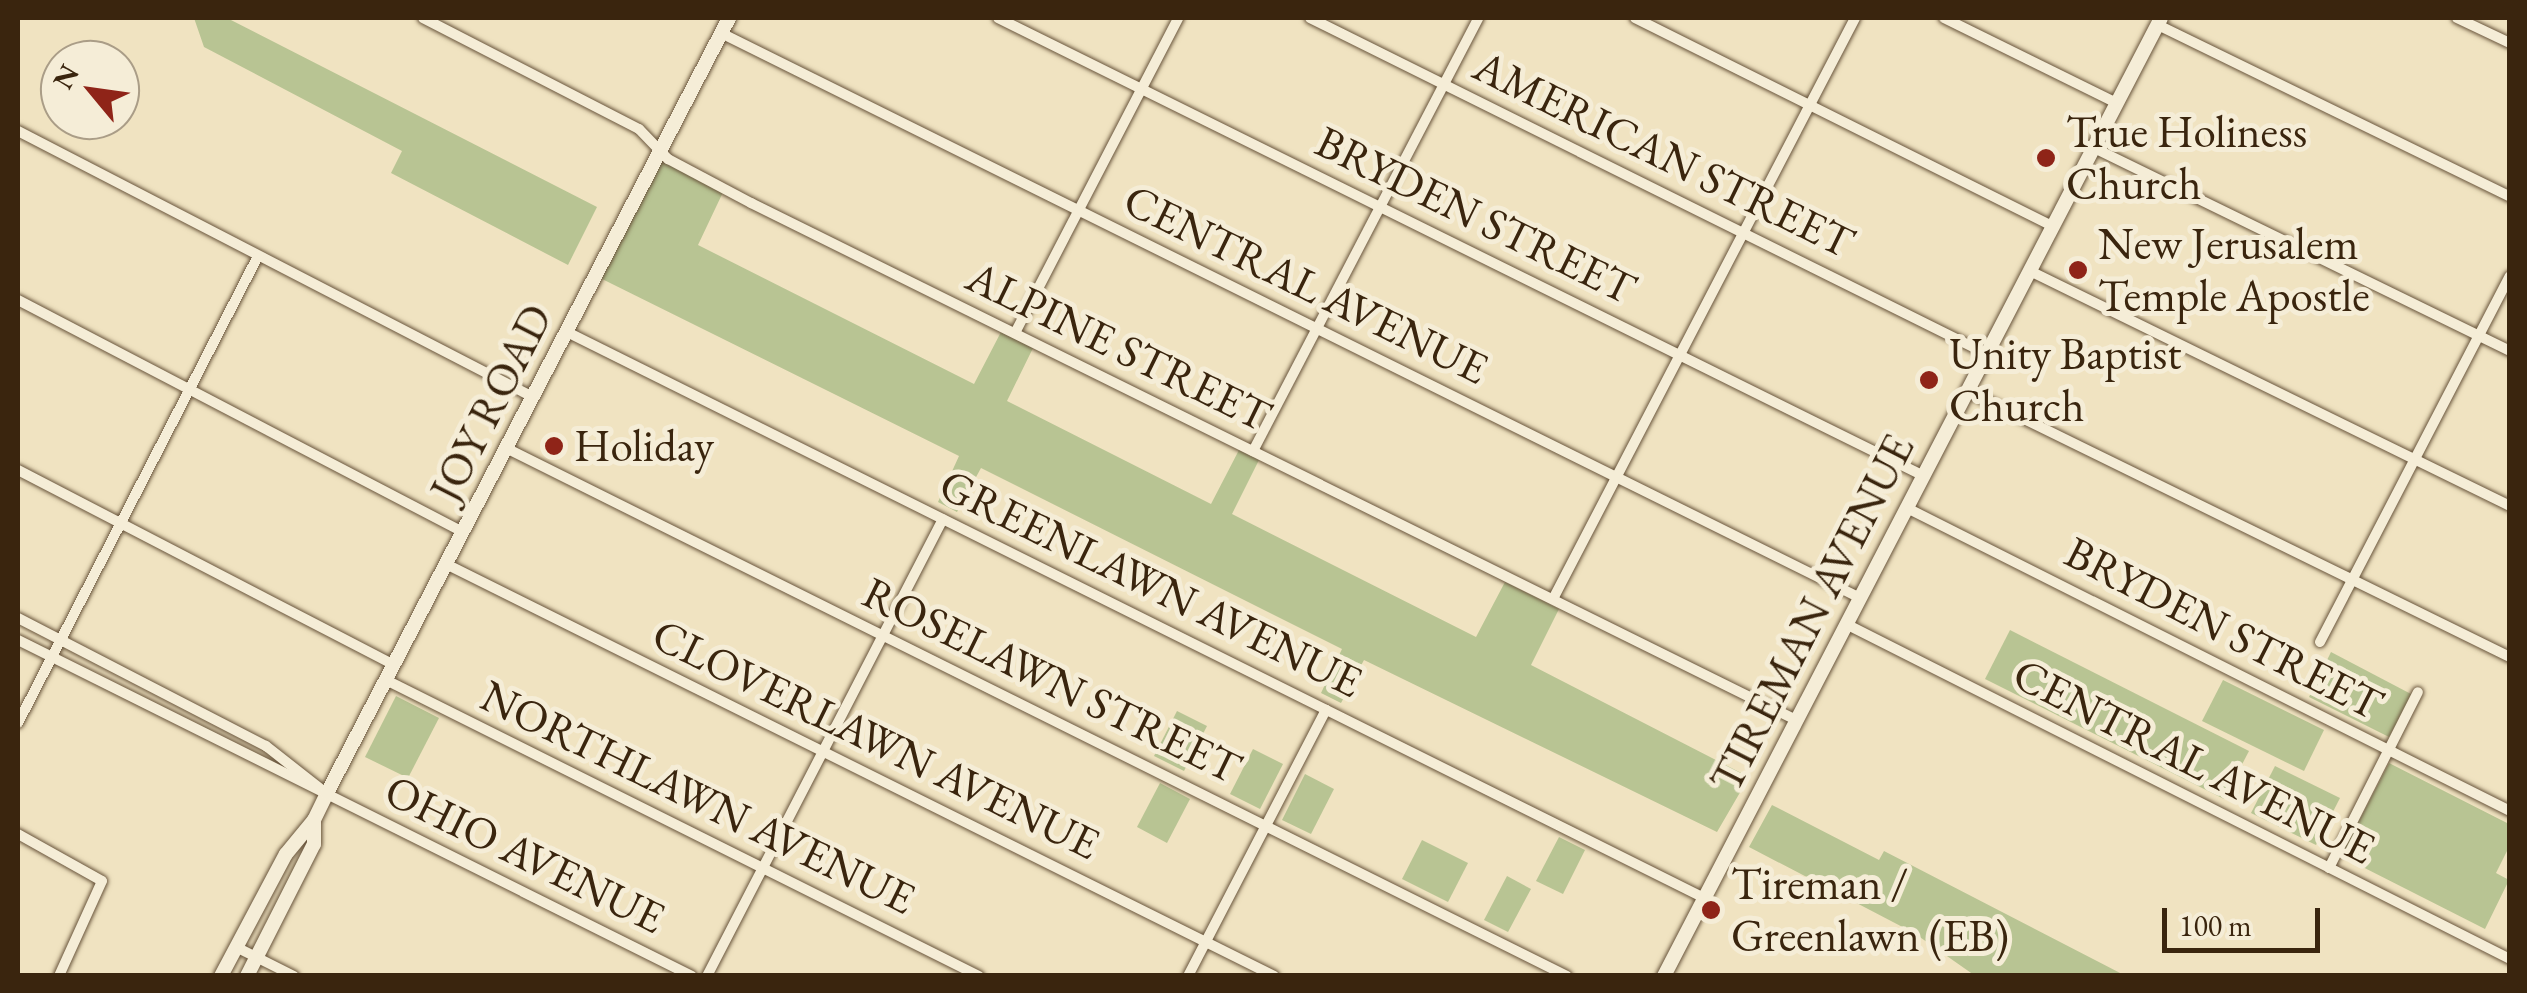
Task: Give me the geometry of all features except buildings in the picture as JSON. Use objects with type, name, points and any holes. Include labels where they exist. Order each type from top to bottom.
[{"type":"street","name":"ALPINE STREET","points":[[423,18],[639,129],[661,150],[752,204],[1796,720]]},
{"type":"street","name":"JOY ROAD","points":[[221,976],[286,854],[314,820],[730,18]]},
{"type":"street","name":"BRYDEN STREET","points":[[998,18],[1924,476]]},
{"type":"street","points":[[1014,333],[1178,18]]},
{"type":"street","name":"AMERICAN STREET","points":[[1310,18],[1987,354]]},
{"type":"street","points":[[1253,451],[1478,18]]},
{"type":"street","points":[[1635,18],[2053,226]]},
{"type":"street","points":[[1553,599],[1855,18]]},
{"type":"street","points":[[1944,18],[2117,103]]},
{"type":"street","points":[[2457,18],[2479,22],[2510,43]]},
{"type":"street","points":[[2160,21],[2510,198]]},
{"type":"street","name":"TIREMAN AVENUE","points":[[1664,976],[2160,21]]},
{"type":"street","name":"CENTRAL AVENUE","points":[[721,33],[1860,598]]},
{"type":"street","points":[[18,131],[533,397]]},
{"type":"street","points":[[2094,148],[2510,351]]},
{"type":"street","points":[[18,723],[258,256]]},
{"type":"street","points":[[2030,271],[2510,506]]},
{"type":"street","points":[[2320,642],[2510,276]]},
{"type":"street","points":[[18,300],[463,532]]},
{"type":"street","name":"GREENLAWN AVENUE","points":[[567,332],[1704,898]]},
{"type":"street","points":[[1966,391],[2510,657]]},
{"type":"street","name":"ROSELAWN STREET","points":[[506,448],[1567,976]]},
{"type":"street","points":[[18,470],[394,664]]},
{"type":"street","name":"BRYDEN STREET","points":[[1907,508],[2510,811]]},
{"type":"street","points":[[706,976],[943,519]]},
{"type":"street","name":"CLOVERLAWN AVENUE","points":[[446,564],[1274,976]]},
{"type":"street","name":"OHIO AVENUE","points":[[18,618],[297,764],[327,794]]},
{"type":"street","name":"CENTRAL AVENUE","points":[[1846,624],[2510,960]]},
{"type":"street","name":"OHIO AVENUE","points":[[18,640],[692,976]]},
{"type":"street","name":"NORTHLAWN AVENUE","points":[[386,680],[979,976]]},
{"type":"street","points":[[2329,868],[2418,692]]},
{"type":"street","points":[[188,727],[196,710]]},
{"type":"street","points":[[1188,976],[1326,710]]},
{"type":"street","name":"JOY ROAD","points":[[247,976],[314,844],[314,820]]},
{"type":"street","points":[[18,834],[102,881],[102,893],[59,976]]},
{"type":"street","points":[[236,947],[294,976]]},
{"type":"green space","points":[[194,18],[227,18],[597,207],[568,265],[391,173],[402,151],[204,47]]},
{"type":"green space","points":[[658,155],[725,188],[698,245],[974,384],[1001,332],[1033,348],[1007,401],[1211,504],[1239,450],[1259,460],[1232,514],[1476,637],[1505,582],[1559,609],[1531,665],[1749,777],[1717,832],[1364,660],[1341,703],[1321,693],[1342,649],[981,468],[957,512],[938,502],[959,456],[596,276]]},
{"type":"green space","points":[[2010,630],[2249,751],[2224,799],[1985,679]]},
{"type":"green space","points":[[2331,652],[2411,694],[2389,737],[2309,697]]},
{"type":"green space","points":[[2223,680],[2324,730],[2304,771],[2202,721]]},
{"type":"green space","points":[[396,696],[439,718],[408,778],[365,757]]},
{"type":"green space","points":[[1177,711],[1207,726],[1184,771],[1154,756]]},
{"type":"green space","points":[[1253,749],[1283,764],[1260,809],[1230,794]]},
{"type":"green space","points":[[2389,763],[2509,824],[2509,847],[2496,873],[2509,880],[2485,929],[2341,856]]},
{"type":"green space","points":[[2275,766],[2340,798],[2316,845],[2251,813]]},
{"type":"green space","points":[[1305,774],[1334,789],[1311,834],[1282,820]]},
{"type":"green space","points":[[1160,783],[1190,799],[1167,843],[1137,827]]},
{"type":"green space","points":[[1772,805],[1879,860],[1884,851],[2124,975],[1974,975],[1914,933],[1749,847]]},
{"type":"green space","points":[[1559,837],[1585,850],[1563,894],[1536,881]]},
{"type":"green space","points":[[1422,840],[1468,863],[1448,902],[1402,879]]},
{"type":"green space","points":[[1507,876],[1531,889],[1508,932],[1484,920]]},
{"type":"place","name":"True Holiness Church","points":[[2046,158]]},
{"type":"place","name":"New Jerusalem Temple Apostle","points":[[2078,270]]},
{"type":"place","name":"Unity Baptist Church","points":[[1929,380]]},
{"type":"place","name":"Holiday","points":[[554,446]]},
{"type":"place","name":"Tireman / Greenlawn (EB)","points":[[1711,910]]}]
